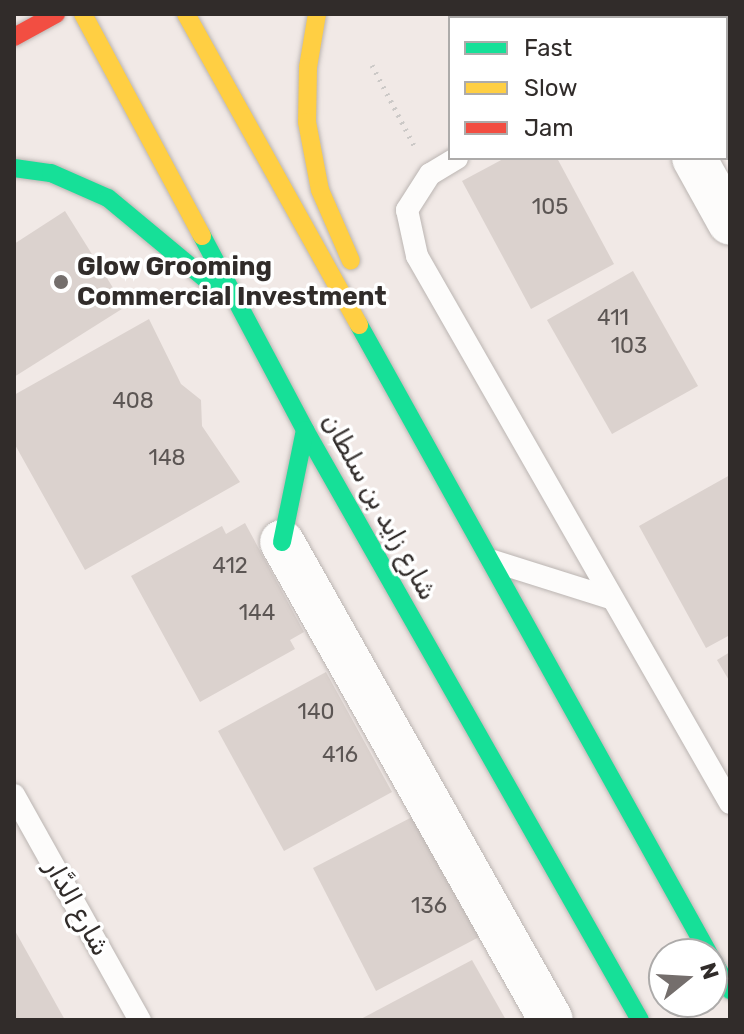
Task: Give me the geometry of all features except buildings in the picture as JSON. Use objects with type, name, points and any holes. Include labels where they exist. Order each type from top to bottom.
[{"type":"main road","points":[[14,37],[56,14]]},
{"type":"main road","name":"شارع زايد بن سلطان","points":[[83,14],[305,430],[640,1020]]},
{"type":"main road","points":[[186,14],[485,559],[701,938]]},
{"type":"main road","points":[[317,14],[308,67],[307,122],[320,190],[358,275]]},
{"type":"main road","points":[[14,168],[51,173],[108,198],[154,231],[244,313]]},
{"type":"main road","points":[[371,304],[485,559]]},
{"type":"main road","points":[[282,542],[305,430]]},
{"type":"street","points":[[695,160],[730,223]]},
{"type":"street","points":[[282,542],[551,1020]]},
{"type":"lane","points":[[454,160],[430,174],[407,210],[417,256],[730,803]]},
{"type":"lane","points":[[485,559],[610,598]]},
{"type":"lane","name":"شارع الدَّار","points":[[14,795],[140,1020]]},
{"type":"path","points":[[372,65],[430,174]]},
{"type":"traffic: fast","points":[[14,168],[51,173],[108,198],[219,290]]},
{"type":"traffic: fast","points":[[202,236],[305,430],[640,1020]]},
{"type":"traffic: fast","points":[[359,325],[700,938]]},
{"type":"traffic: fast","points":[[282,542],[305,430]]},
{"type":"traffic: slow","points":[[83,14],[202,236]]},
{"type":"traffic: slow","points":[[186,14],[359,325]]},
{"type":"traffic: slow","points":[[317,14],[308,67],[307,122],[320,190],[351,261]]},
{"type":"traffic: jam","points":[[14,37],[56,14]]},
{"type":"place","name":"Glow Grooming Commercial Investment","points":[[61,282]]}]
